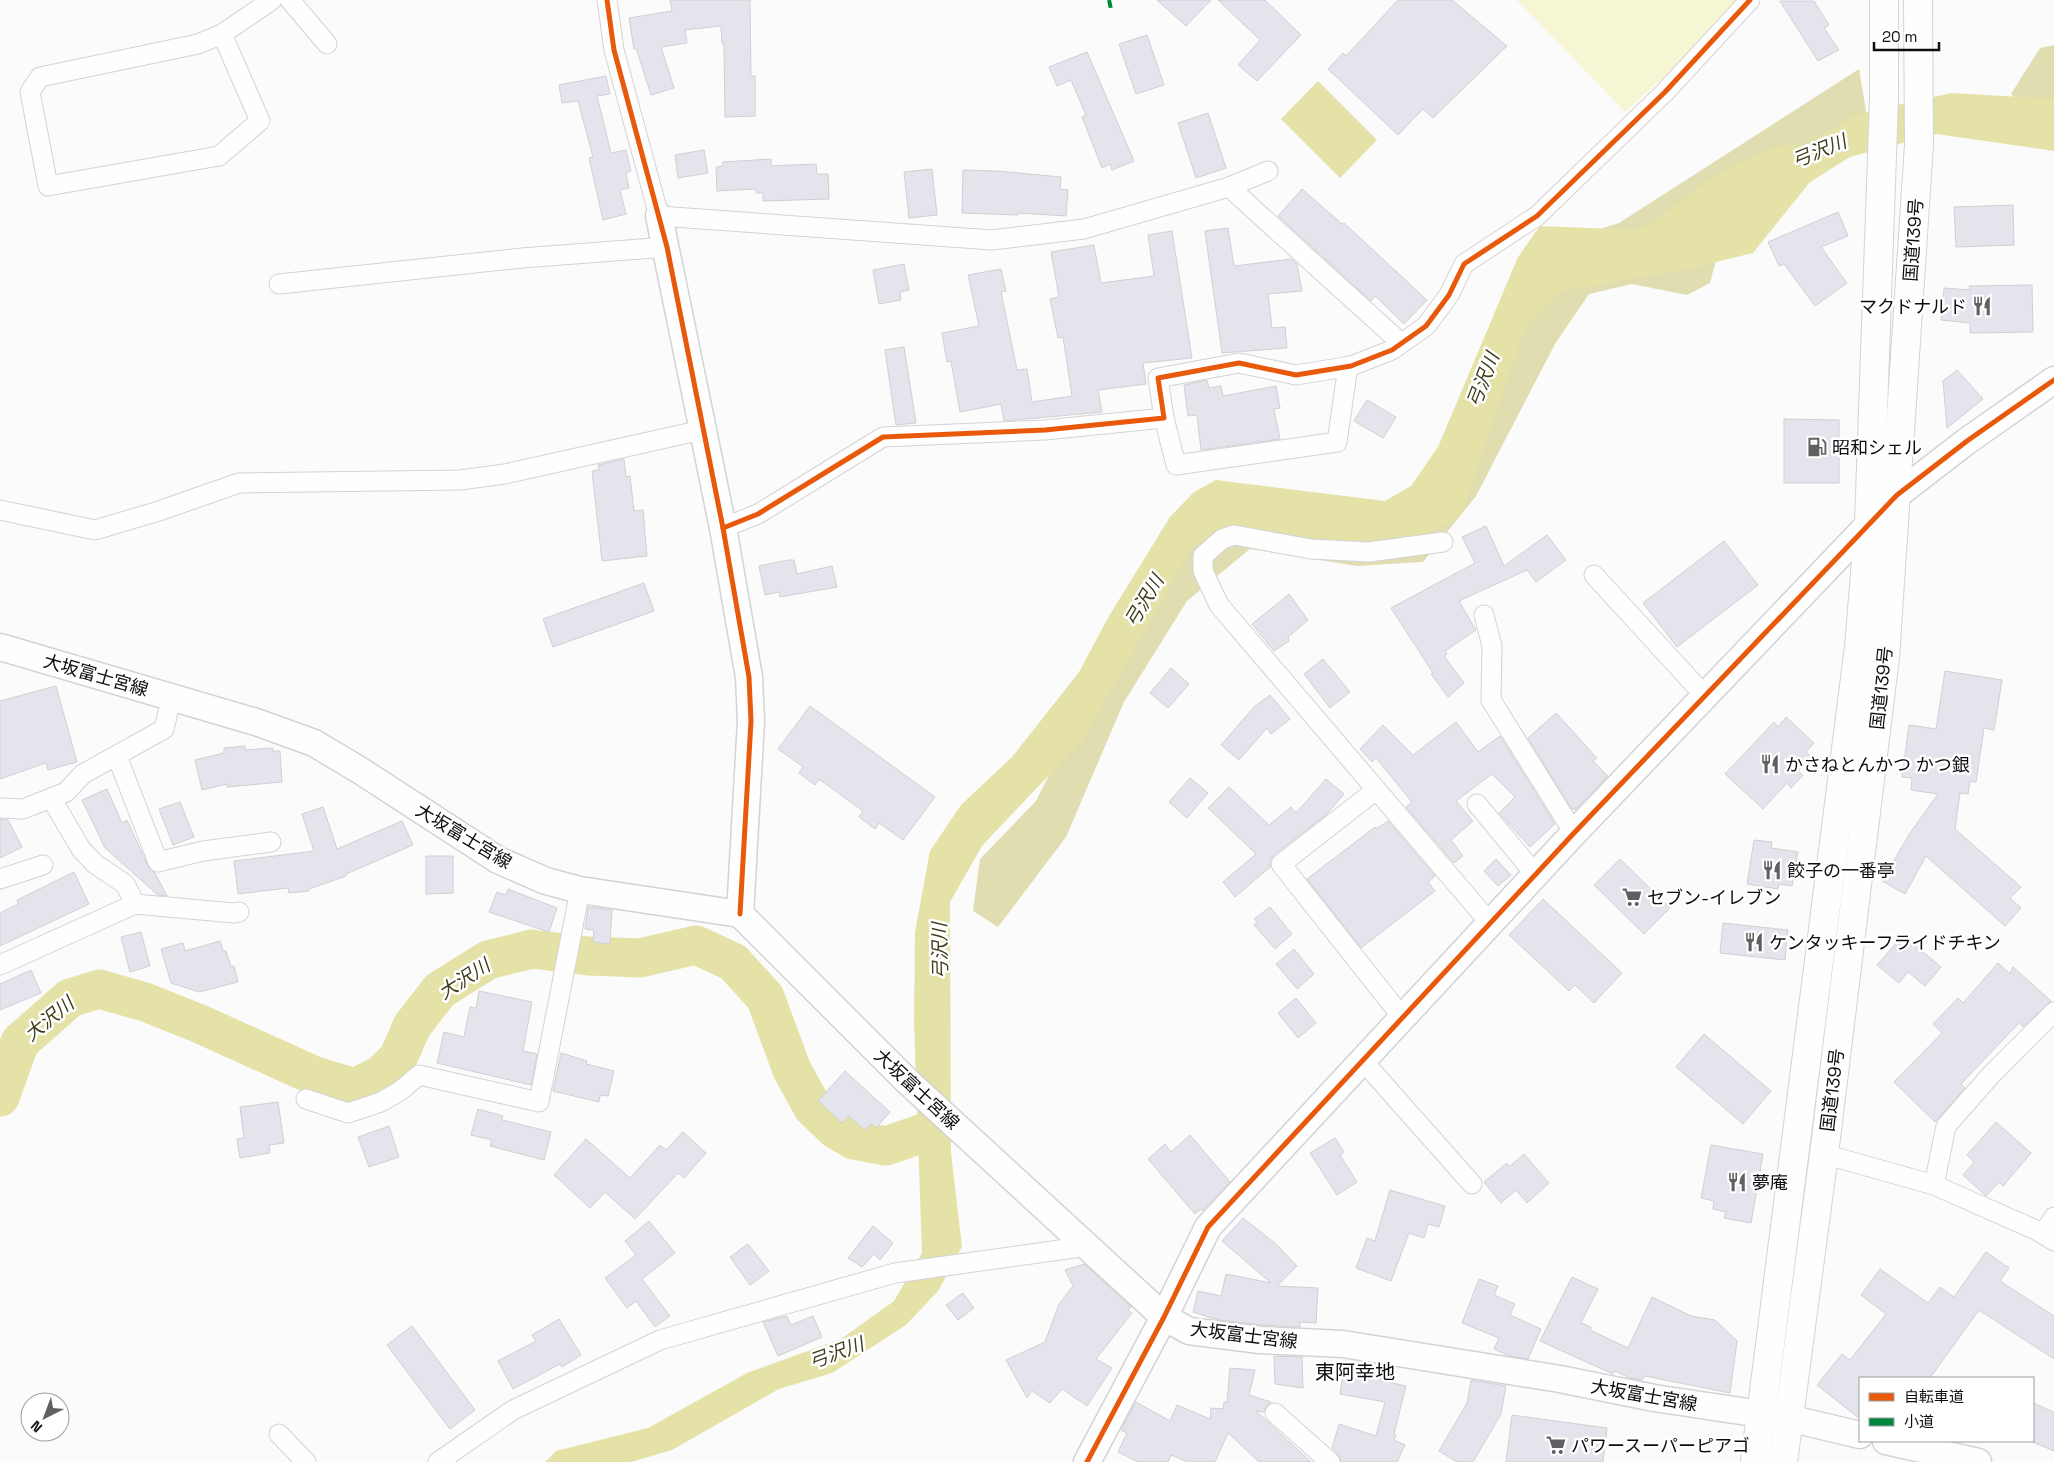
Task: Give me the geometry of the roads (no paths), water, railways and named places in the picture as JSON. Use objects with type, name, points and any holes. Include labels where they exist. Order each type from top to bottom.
[{"type":"highway","name":"国道139号","points":[[1754,1462],[1859,647],[1869,524],[1884,99],[1884,0]]},
{"type":"highway","name":"国道139号","points":[[1783,1462],[1824,1154],[1885,657],[1919,145],[1918,0]]},
{"type":"street","points":[[222,34],[260,121],[219,156],[48,186],[30,92],[40,77],[198,44],[222,34],[272,0]]},
{"type":"street","points":[[290,0],[327,44]]},
{"type":"street","points":[[607,0],[614,50],[667,247],[723,528],[749,677],[751,721],[740,914]]},
{"type":"street","points":[[1348,366],[1338,442],[1176,465],[1164,418],[1158,378],[1240,363],[1296,375],[1348,366],[1392,350],[1426,326],[1449,295],[1464,264],[1537,216],[1665,92],[1750,0]]},
{"type":"street","points":[[660,216],[992,240],[1084,229],[1229,187],[1268,171]]},
{"type":"street","points":[[1229,187],[1401,343]]},
{"type":"street","points":[[279,284],[522,258],[667,247]]},
{"type":"street","points":[[1087,1462],[1164,1317],[1208,1227],[1535,874],[1897,495],[1967,441],[2054,380]]},
{"type":"street","points":[[723,528],[758,514],[883,437],[1045,430],[1164,418]]},
{"type":"street","points":[[0,510],[95,530],[159,512],[239,483],[460,480],[504,474],[702,430]]},
{"type":"street","points":[[1443,542],[1369,552],[1311,549],[1234,535],[1222,539],[1203,556],[1203,571],[1218,605],[1490,923]]},
{"type":"street","points":[[1594,575],[1705,696]]},
{"type":"street","points":[[1484,615],[1492,646],[1491,700],[1574,833]]},
{"type":"street","name":"大坂富士宮線","points":[[0,647],[172,696],[256,722],[314,743],[361,771],[498,860],[546,881],[580,890],[740,914],[907,1081],[1164,1317],[1189,1331],[1260,1340],[1344,1344],[1560,1380],[1654,1398],[1761,1413],[1859,1435]]},
{"type":"street","points":[[0,808],[23,809],[66,792],[83,774],[164,729],[172,696]]},
{"type":"street","points":[[117,756],[158,862],[203,851],[271,842]]},
{"type":"street","points":[[1376,790],[1281,864],[1402,1017]]},
{"type":"street","points":[[52,798],[81,849],[95,864],[125,884],[136,904]]},
{"type":"street","points":[[1477,804],[1535,874]]},
{"type":"street","points":[[0,878],[43,865]]},
{"type":"street","points":[[306,1099],[348,1113],[381,1102],[400,1091],[419,1075],[539,1102],[580,890]]},
{"type":"street","points":[[0,965],[136,904],[239,912]]},
{"type":"street","points":[[1934,1185],[1946,1126],[1991,1074],[2054,1012]]},
{"type":"street","points":[[1362,1060],[1472,1184]]},
{"type":"street","points":[[1824,1154],[1934,1185],[2048,1237],[2054,1217]]},
{"type":"street","points":[[438,1462],[513,1410],[660,1340],[895,1273],[1088,1246]]},
{"type":"street","points":[[1275,1413],[1330,1462]]},
{"type":"street","points":[[279,1434],[306,1462]]},
{"type":"street","points":[[1890,1442],[1978,1462]]},
{"type":"water","points":[[1318,81],[1377,140],[1340,178],[1281,119]]},
{"type":"water","points":[[1951,93],[2054,99],[2054,151],[1936,134],[1850,157],[1810,182],[1753,253],[1683,270],[1563,291],[1526,326],[1461,515],[1402,548],[1291,537],[1194,543],[1083,739],[982,846],[950,902],[951,1152],[962,1247],[938,1291],[906,1325],[832,1373],[779,1389],[672,1450],[631,1462],[545,1462],[556,1451],[648,1428],[747,1373],[841,1339],[894,1301],[922,1253],[914,1022],[915,932],[930,851],[961,805],[1012,757],[1079,672],[1109,616],[1170,517],[1194,492],[1216,480],[1385,501],[1411,486],[1438,447],[1518,257],[1540,226],[1638,230],[1694,216],[1741,183],[1858,114]]},
{"type":"waterway","name":"弓沢川","points":[[1651,245],[1660,241],[1732,188],[1791,163]]},
{"type":"waterway","name":"大沢川","points":[[0,1097],[20,1042],[70,998],[99,989],[145,1002],[200,1024],[315,1076],[355,1088],[382,1074],[398,1058],[412,1026],[440,990],[488,960],[532,949],[588,956],[640,958],[696,945],[733,962],[765,997],[792,1070],[813,1108],[835,1129],[854,1140],[886,1146],[938,1128]]},
{"type":"place","name":"マクドナルド","points":[[1982,306]]},
{"type":"place","name":"昭和シェル","points":[[1817,447]]},
{"type":"place","name":"かさねとんかつ かつ銀","points":[[1770,764]]},
{"type":"place","name":"餃子の一番亭","points":[[1772,870]]},
{"type":"place","name":"セブン-イレブン","points":[[1632,897]]},
{"type":"place","name":"ケンタッキーフライドチキン","points":[[1754,942]]},
{"type":"place","name":"夢庵","points":[[1737,1182]]},
{"type":"place","name":"パワースーパーピアゴ","points":[[1556,1445]]},
{"type":"district","name":"東阿幸地","points":[[1355,1372]]}]
